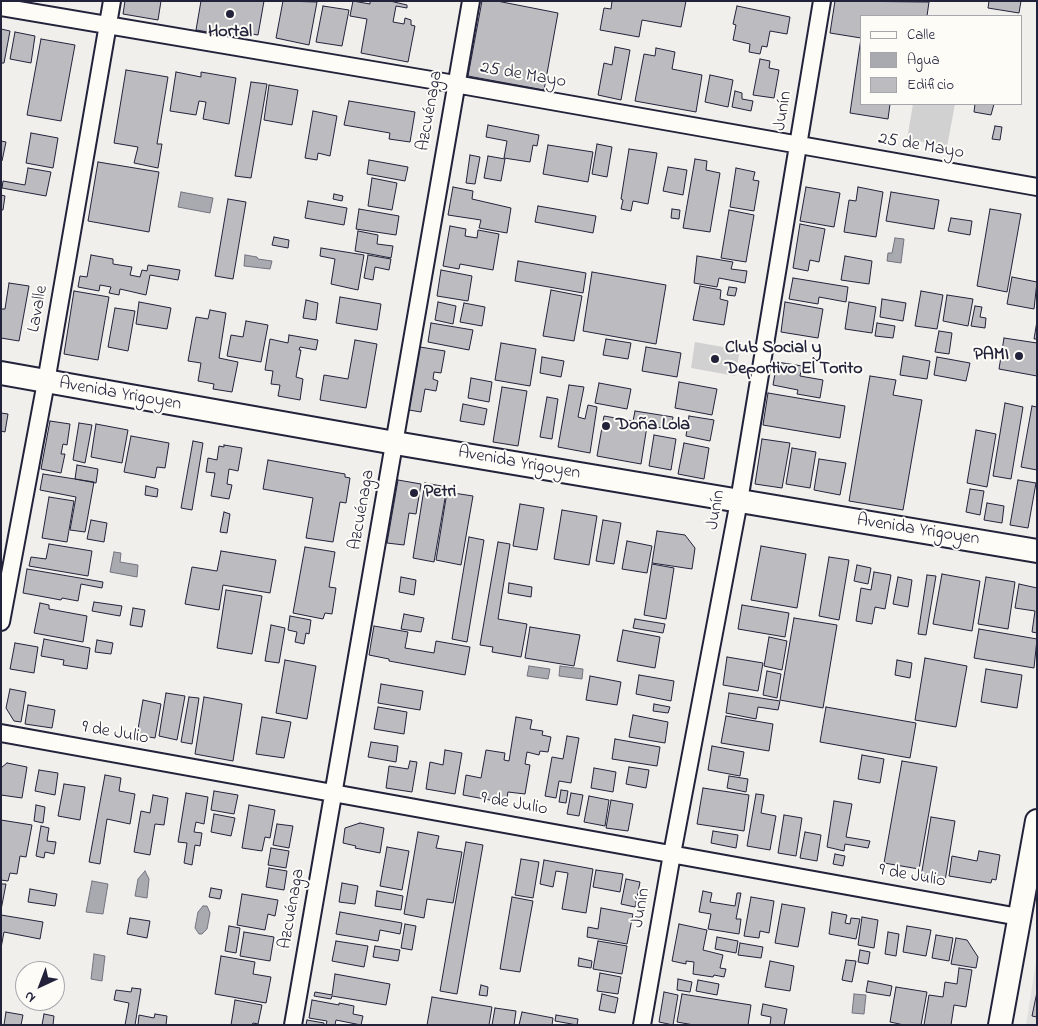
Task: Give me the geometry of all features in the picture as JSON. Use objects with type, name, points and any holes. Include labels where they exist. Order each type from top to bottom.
[{"type":"main road","name":"Avenida Yrigoyen","points":[[1,373],[395,443],[1037,551]]},
{"type":"main road","points":[[1000,1025],[1037,821]]},
{"type":"street","name":"Lavalle","points":[[1,622],[46,382],[112,1]]},
{"type":"street","name":"Azcuénaga","points":[[293,1025],[470,1]]},
{"type":"street","name":"Junín","points":[[642,1025],[672,854],[739,501],[822,1]]},
{"type":"street","name":"25 de Mayo","points":[[1,8],[455,84],[1037,187]]},
{"type":"street","name":"9 de Julio","points":[[1,733],[1019,917]]},
{"type":"shaded area","points":[[913,105],[955,105],[947,147],[907,139]]},
{"type":"shaded area","name":"Club Social y Deportivo El Torito","points":[[695,342],[740,350],[735,376],[691,368]]},
{"type":"shaded area","points":[[1037,956],[1037,1025],[1026,1025]]},
{"type":"water","points":[[181,192],[213,198],[210,213],[178,207]]},
{"type":"water","points":[[895,238],[904,239],[901,263],[887,261],[888,253],[892,253]]},
{"type":"water","points":[[245,255],[272,261],[270,269],[244,266]]},
{"type":"water","points":[[114,552],[121,553],[120,562],[138,565],[137,577],[110,572]]},
{"type":"water","points":[[529,666],[550,669],[548,679],[527,676]]},
{"type":"water","points":[[560,666],[583,669],[582,679],[559,676]]},
{"type":"water","points":[[145,871],[149,879],[147,898],[135,896],[138,879]]},
{"type":"water","points":[[92,881],[108,884],[103,914],[86,912]]},
{"type":"water","points":[[203,906],[207,906],[210,913],[207,929],[202,934],[199,934],[195,928],[198,912]]},
{"type":"water","points":[[94,954],[105,956],[102,981],[91,979]]},
{"type":"water","points":[[854,994],[866,995],[864,1014],[852,1013]]},
{"type":"building","points":[[125,1],[161,1],[158,20],[123,14]]},
{"type":"building","points":[[201,1],[264,1],[258,35],[245,33],[244,38],[196,30]]},
{"type":"building","points":[[283,1],[317,2],[309,45],[276,38]]},
{"type":"building","points":[[353,1],[370,4],[370,1],[390,1],[407,5],[407,8],[396,6],[393,22],[404,24],[405,18],[411,20],[411,25],[415,26],[408,62],[361,53],[367,19],[350,16]]},
{"type":"building","points":[[482,1],[497,1],[558,13],[544,90],[468,76]]},
{"type":"building","points":[[612,1],[686,1],[681,27],[642,20],[639,37],[600,30],[604,8],[611,9]]},
{"type":"building","points":[[835,1],[929,2],[927,15],[860,15],[860,38],[830,33]]},
{"type":"building","points":[[989,1],[1021,1],[1019,13],[988,8]]},
{"type":"building","points":[[323,6],[349,10],[342,46],[316,42]]},
{"type":"building","points":[[737,6],[790,17],[787,34],[770,31],[767,47],[762,46],[760,54],[749,52],[750,44],[733,40],[736,25],[733,24]]},
{"type":"building","points":[[1,29],[10,31],[4,63],[1,63]]},
{"type":"building","points":[[15,32],[35,36],[31,63],[10,59]]},
{"type":"building","points":[[41,39],[75,45],[61,121],[27,115]]},
{"type":"building","points":[[860,45],[860,105],[890,105],[888,119],[850,113]]},
{"type":"building","points":[[615,47],[630,50],[621,100],[598,95],[604,63],[612,65]]},
{"type":"building","points":[[656,48],[675,52],[672,69],[702,75],[696,112],[635,101],[644,54],[655,56]]},
{"type":"building","points":[[760,59],[770,61],[769,68],[779,70],[774,98],[753,95]]},
{"type":"building","points":[[126,70],[168,77],[157,144],[162,144],[158,168],[134,163],[138,147],[114,143]]},
{"type":"building","points":[[176,72],[201,77],[201,72],[236,78],[229,124],[203,119],[206,102],[199,101],[196,115],[170,111]]},
{"type":"building","points":[[710,75],[733,80],[728,107],[705,102]]},
{"type":"building","points":[[251,82],[267,84],[251,178],[235,176]]},
{"type":"building","points":[[269,85],[298,90],[292,125],[264,120]]},
{"type":"building","points":[[735,91],[742,93],[742,99],[753,101],[751,111],[732,107]]},
{"type":"building","points":[[349,101],[415,112],[410,142],[389,139],[390,133],[344,125]]},
{"type":"building","points":[[975,105],[994,105],[991,115],[974,112]]},
{"type":"building","points":[[313,111],[337,116],[330,156],[318,153],[317,160],[305,158]]},
{"type":"building","points":[[488,125],[539,135],[537,146],[533,145],[530,162],[504,158],[507,141],[486,137]]},
{"type":"building","points":[[995,126],[1002,127],[1000,140],[992,139]]},
{"type":"building","points":[[31,133],[58,138],[53,168],[26,163]]},
{"type":"building","points":[[1,141],[6,142],[2,161],[1,161]]},
{"type":"building","points":[[597,144],[612,147],[607,177],[592,174]]},
{"type":"building","points":[[548,145],[593,152],[588,182],[543,174]]},
{"type":"building","points":[[629,149],[657,153],[648,204],[633,201],[631,211],[621,209]]},
{"type":"building","points":[[470,155],[480,157],[475,184],[466,183]]},
{"type":"building","points":[[488,156],[505,159],[501,181],[484,178]]},
{"type":"building","points":[[695,159],[707,161],[706,170],[720,173],[710,232],[683,228]]},
{"type":"building","points":[[369,160],[408,167],[405,181],[367,174]]},
{"type":"building","points":[[98,162],[159,172],[149,232],[88,221]]},
{"type":"building","points":[[668,167],[687,170],[683,195],[663,191]]},
{"type":"building","points":[[28,168],[51,172],[46,196],[2,188],[3,181],[25,185]]},
{"type":"building","points":[[736,168],[755,172],[753,180],[759,181],[754,211],[730,207]]},
{"type":"building","points":[[372,178],[397,183],[392,210],[368,206]]},
{"type":"building","points":[[453,187],[473,191],[472,199],[511,208],[507,233],[479,228],[481,220],[448,215]]},
{"type":"building","points":[[806,187],[840,193],[834,227],[800,221]]},
{"type":"building","points":[[858,187],[883,192],[876,237],[844,232],[849,200],[856,201]]},
{"type":"building","points":[[891,192],[939,200],[934,229],[886,221]]},
{"type":"building","points":[[334,194],[343,196],[342,201],[333,199]]},
{"type":"building","points":[[1,195],[5,196],[3,210],[1,210]]},
{"type":"building","points":[[228,199],[246,202],[233,279],[215,276]]},
{"type":"building","points":[[308,201],[347,208],[344,225],[305,218]]},
{"type":"building","points":[[538,206],[596,216],[593,233],[535,222]]},
{"type":"building","points":[[359,209],[399,216],[396,235],[356,229]]},
{"type":"building","points":[[672,209],[680,210],[679,219],[671,218]]},
{"type":"building","points":[[990,209],[1021,214],[1007,292],[977,286]]},
{"type":"building","points":[[729,210],[754,215],[746,262],[721,258]]},
{"type":"building","points":[[951,218],[972,221],[970,235],[948,231]]},
{"type":"building","points":[[800,224],[825,229],[819,262],[810,260],[808,271],[793,268]]},
{"type":"building","points":[[450,226],[466,229],[465,236],[477,238],[478,230],[499,234],[493,270],[460,264],[459,269],[443,266]]},
{"type":"building","points":[[358,231],[378,235],[377,244],[393,246],[391,258],[355,251]]},
{"type":"building","points":[[274,237],[289,240],[288,248],[272,245]]},
{"type":"building","points":[[321,248],[364,255],[358,290],[331,284],[335,259],[320,256]]},
{"type":"building","points":[[91,255],[113,259],[113,264],[132,267],[130,275],[140,277],[142,270],[147,271],[148,265],[180,270],[178,280],[150,275],[146,295],[120,289],[119,295],[109,293],[111,287],[100,285],[99,291],[78,287],[80,276],[87,277]]},
{"type":"building","points":[[368,255],[391,259],[389,270],[375,267],[373,280],[364,278]]},
{"type":"building","points":[[697,256],[733,262],[731,269],[747,271],[745,283],[719,278],[717,287],[694,283]]},
{"type":"building","points":[[845,256],[872,261],[869,284],[841,280]]},
{"type":"building","points":[[518,261],[586,273],[583,293],[515,281]]},
{"type":"building","points":[[441,270],[472,276],[468,301],[437,296]]},
{"type":"building","points":[[592,272],[666,285],[656,344],[583,331]]},
{"type":"building","points":[[1012,277],[1037,282],[1034,309],[1007,304]]},
{"type":"building","points":[[793,278],[848,287],[846,302],[819,297],[818,304],[789,299]]},
{"type":"building","points":[[9,283],[29,286],[19,341],[1,338],[1,309],[5,309]]},
{"type":"building","points":[[700,286],[721,290],[720,299],[728,301],[724,325],[693,320]]},
{"type":"building","points":[[729,287],[737,288],[735,296],[727,295]]},
{"type":"building","points":[[551,290],[582,296],[574,341],[543,336]]},
{"type":"building","points":[[74,291],[109,297],[98,360],[64,354]]},
{"type":"building","points":[[921,291],[943,295],[937,329],[915,326]]},
{"type":"building","points":[[947,295],[973,299],[968,326],[943,321]]},
{"type":"building","points":[[340,297],[381,304],[377,330],[336,323]]},
{"type":"building","points":[[882,299],[906,303],[903,321],[880,317]]},
{"type":"building","points":[[306,300],[318,303],[316,320],[303,318]]},
{"type":"building","points":[[139,302],[171,308],[167,329],[136,324]]},
{"type":"building","points":[[438,302],[456,306],[453,324],[435,320]]},
{"type":"building","points":[[785,302],[823,309],[818,338],[781,332]]},
{"type":"building","points":[[849,302],[876,307],[872,333],[845,329]]},
{"type":"building","points":[[464,303],[485,307],[482,326],[460,322]]},
{"type":"building","points":[[975,306],[982,307],[980,317],[986,318],[985,328],[971,326]]},
{"type":"building","points":[[115,308],[135,311],[128,351],[108,347]]},
{"type":"building","points":[[210,310],[226,313],[219,358],[238,362],[232,392],[213,389],[214,384],[198,381],[201,363],[188,361],[196,317],[208,319]]},
{"type":"building","points":[[246,321],[268,325],[261,362],[227,356],[231,335],[243,337]]},
{"type":"building","points":[[1037,321],[1037,339],[1034,339]]},
{"type":"building","points":[[431,323],[473,330],[469,350],[428,342]]},
{"type":"building","points":[[877,323],[895,326],[893,338],[875,336]]},
{"type":"building","points":[[939,331],[952,333],[949,354],[935,352]]},
{"type":"building","points":[[289,335],[318,340],[316,350],[300,347],[299,350],[301,350],[296,377],[303,379],[300,400],[278,396],[280,385],[271,384],[273,371],[265,370],[270,339],[288,343]]},
{"type":"building","name":"PAMI","points":[[1004,338],[1037,343],[1037,376],[999,369]]},
{"type":"building","points":[[606,339],[631,343],[628,359],[603,355]]},
{"type":"building","points":[[355,340],[377,344],[366,408],[320,400],[324,375],[348,379]]},
{"type":"building","points":[[501,343],[536,349],[530,386],[495,380]]},
{"type":"building","points":[[420,347],[445,351],[441,373],[434,372],[433,379],[438,381],[436,391],[425,389],[421,412],[409,410]]},
{"type":"building","points":[[646,347],[681,353],[677,377],[642,371]]},
{"type":"building","points":[[903,356],[930,361],[927,379],[900,375]]},
{"type":"building","points":[[542,357],[564,361],[561,377],[540,373]]},
{"type":"building","points":[[937,357],[970,363],[966,381],[934,375]]},
{"type":"building","points":[[777,362],[802,366],[800,376],[823,380],[820,398],[797,394],[798,390],[773,385]]},
{"type":"building","points":[[870,376],[896,380],[893,395],[922,400],[903,510],[849,501]]},
{"type":"building","points":[[471,378],[492,382],[489,402],[468,398]]},
{"type":"building","points":[[679,382],[717,389],[712,415],[675,408]]},
{"type":"building","points":[[599,383],[631,389],[627,409],[595,403]]},
{"type":"building","points":[[569,385],[584,387],[578,417],[585,419],[588,405],[597,407],[590,453],[558,447]]},
{"type":"building","points":[[502,387],[527,391],[518,446],[493,442]]},
{"type":"building","points":[[768,393],[845,406],[840,438],[763,425]]},
{"type":"building","points":[[547,397],[558,399],[552,439],[540,437]]},
{"type":"building","points":[[1005,403],[1023,407],[1011,479],[993,476]]},
{"type":"building","points":[[463,404],[487,409],[484,425],[460,421]]},
{"type":"building","points":[[1032,406],[1037,407],[1037,470],[1021,467]]},
{"type":"building","points":[[635,411],[673,417],[671,429],[647,426],[641,464],[597,456],[604,416],[633,421]]},
{"type":"building","points":[[1,413],[8,414],[5,432],[1,431]]},
{"type":"building","points":[[689,416],[714,420],[710,441],[686,436]]},
{"type":"building","points":[[50,421],[70,424],[67,445],[63,444],[61,454],[65,454],[61,473],[41,469]]},
{"type":"building","points":[[79,423],[92,425],[85,463],[73,460]]},
{"type":"building","points":[[96,424],[128,430],[122,463],[91,457]]},
{"type":"building","points":[[976,430],[996,434],[987,487],[967,483]]},
{"type":"building","points":[[654,435],[676,439],[671,470],[649,466]]},
{"type":"building","points":[[131,436],[169,443],[165,468],[157,467],[155,478],[124,472]]},
{"type":"building","points":[[762,439],[790,443],[782,488],[755,484]]},
{"type":"building","points":[[193,441],[203,443],[192,510],[181,508]]},
{"type":"building","points":[[684,443],[709,448],[704,479],[678,474]]},
{"type":"building","points":[[224,445],[242,448],[238,471],[229,469],[227,484],[232,485],[229,499],[211,496],[215,473],[206,472],[208,458],[217,460],[219,446],[224,447]]},
{"type":"building","points":[[792,448],[816,452],[810,488],[786,484]]},
{"type":"building","points":[[819,459],[846,463],[840,495],[814,490]]},
{"type":"building","points":[[268,460],[345,474],[345,477],[350,478],[346,503],[340,502],[333,542],[306,538],[313,498],[263,489]]},
{"type":"building","points":[[77,465],[98,469],[96,483],[75,479]]},
{"type":"building","points":[[43,474],[94,482],[85,532],[70,530],[76,497],[40,490]]},
{"type":"building","points":[[398,480],[421,484],[416,514],[409,513],[404,545],[387,543]]},
{"type":"building","points":[[1018,480],[1036,483],[1028,528],[1010,525]]},
{"type":"building","points":[[425,483],[447,487],[434,562],[413,558]]},
{"type":"building","points":[[146,486],[158,489],[157,497],[145,495]]},
{"type":"building","points":[[970,489],[984,491],[980,515],[966,512]]},
{"type":"building","points":[[447,492],[473,496],[461,565],[436,560]]},
{"type":"building","points":[[49,497],[74,501],[67,542],[42,538]]},
{"type":"building","points":[[987,503],[1004,506],[1002,523],[984,520]]},
{"type":"building","points":[[520,504],[544,508],[537,550],[513,546]]},
{"type":"building","points":[[562,510],[597,516],[589,565],[554,559]]},
{"type":"building","points":[[224,512],[230,514],[227,533],[220,532]]},
{"type":"building","points":[[91,520],[107,523],[104,542],[87,539]]},
{"type":"building","points":[[603,520],[621,523],[614,564],[596,561]]},
{"type":"building","points":[[657,531],[685,535],[695,548],[692,569],[652,563]]},
{"type":"building","points":[[469,537],[484,540],[467,642],[452,639]]},
{"type":"building","points":[[627,541],[652,546],[647,573],[622,569]]},
{"type":"building","points":[[498,542],[510,544],[498,619],[527,624],[521,657],[492,652],[493,647],[480,645]]},
{"type":"building","points":[[49,544],[92,551],[88,576],[29,566],[31,557],[46,559]]},
{"type":"building","points":[[761,546],[806,554],[797,608],[751,600]]},
{"type":"building","points":[[305,547],[335,552],[329,587],[336,588],[332,614],[325,613],[323,619],[293,613]]},
{"type":"building","points":[[221,551],[276,560],[270,593],[223,585],[219,610],[185,604],[192,567],[217,571]]},
{"type":"building","points":[[829,557],[849,560],[839,620],[819,616]]},
{"type":"building","points":[[652,564],[674,568],[666,619],[644,615]]},
{"type":"building","points":[[857,565],[871,568],[868,584],[854,581]]},
{"type":"building","points":[[27,569],[103,582],[102,588],[81,584],[78,601],[23,593]]},
{"type":"building","points":[[874,572],[891,575],[885,609],[875,607],[872,624],[856,621],[861,588],[871,590]]},
{"type":"building","points":[[942,574],[980,581],[972,631],[933,624]]},
{"type":"building","points":[[927,575],[936,576],[926,635],[918,634]]},
{"type":"building","points":[[401,577],[416,580],[414,595],[399,592]]},
{"type":"building","points":[[898,577],[912,580],[908,607],[893,604]]},
{"type":"building","points":[[986,577],[1015,582],[1008,629],[978,624]]},
{"type":"building","points":[[509,583],[532,587],[531,597],[508,593]]},
{"type":"building","points":[[1019,584],[1037,588],[1037,633],[1032,632],[1035,611],[1015,608]]},
{"type":"building","points":[[226,590],[262,596],[252,654],[217,648]]},
{"type":"building","points":[[94,602],[122,606],[120,616],[92,611]]},
{"type":"building","points":[[40,603],[49,605],[49,609],[87,616],[83,642],[34,633]]},
{"type":"building","points":[[742,605],[789,613],[785,637],[738,629]]},
{"type":"building","points":[[133,608],[145,610],[142,627],[130,625]]},
{"type":"building","points":[[404,614],[424,618],[421,632],[401,629]]},
{"type":"building","points":[[290,616],[311,620],[309,634],[306,633],[304,644],[295,642],[297,632],[288,630]]},
{"type":"building","points":[[794,618],[837,625],[823,708],[780,700]]},
{"type":"building","points":[[635,619],[665,624],[663,633],[633,628]]},
{"type":"building","points":[[271,625],[285,628],[279,663],[265,661]]},
{"type":"building","points":[[374,626],[408,632],[405,648],[434,653],[436,641],[470,647],[465,675],[389,661],[389,659],[369,655]]},
{"type":"building","points":[[530,627],[580,635],[574,666],[525,658]]},
{"type":"building","points":[[979,629],[1037,639],[1034,668],[974,658]]},
{"type":"building","points":[[623,630],[660,637],[655,668],[617,661]]},
{"type":"building","points":[[769,637],[787,641],[782,670],[764,666]]},
{"type":"building","points":[[44,639],[90,648],[87,669],[63,665],[64,660],[41,656]]},
{"type":"building","points":[[97,640],[113,643],[111,654],[95,652]]},
{"type":"building","points":[[15,643],[38,647],[34,673],[10,669]]},
{"type":"building","points":[[727,657],[763,663],[758,691],[723,685]]},
{"type":"building","points":[[925,658],[967,666],[956,727],[915,720]]},
{"type":"building","points":[[285,660],[316,666],[307,719],[276,713]]},
{"type":"building","points":[[897,660],[912,663],[910,678],[895,675]]},
{"type":"building","points":[[986,669],[1022,675],[1017,708],[981,702]]},
{"type":"building","points":[[767,671],[781,674],[777,698],[763,695]]},
{"type":"building","points":[[639,675],[674,681],[671,701],[636,694]]},
{"type":"building","points":[[590,676],[621,682],[617,705],[586,700]]},
{"type":"building","points":[[381,684],[423,691],[420,710],[378,703]]},
{"type":"building","points":[[10,689],[26,692],[21,722],[14,721],[6,708]]},
{"type":"building","points":[[166,693],[185,696],[177,740],[159,736]]},
{"type":"building","points":[[729,693],[780,701],[778,710],[758,707],[756,719],[726,713]]},
{"type":"building","points":[[189,697],[199,698],[192,744],[181,742]]},
{"type":"building","points":[[204,697],[242,704],[233,761],[195,754]]},
{"type":"building","points":[[143,700],[161,704],[155,738],[137,735]]},
{"type":"building","points":[[654,704],[670,707],[668,713],[653,711]]},
{"type":"building","points":[[28,705],[55,710],[52,728],[25,724]]},
{"type":"building","points":[[378,707],[407,712],[404,734],[374,729]]},
{"type":"building","points":[[826,707],[916,723],[910,758],[820,742]]},
{"type":"building","points":[[633,715],[668,722],[665,743],[629,737]]},
{"type":"building","points":[[726,716],[773,724],[769,751],[721,743]]},
{"type":"building","points":[[262,717],[291,722],[284,758],[256,754]]},
{"type":"building","points":[[516,717],[532,720],[530,729],[543,731],[542,735],[551,737],[548,752],[540,751],[539,755],[527,752],[525,764],[530,765],[525,794],[508,792],[506,803],[463,795],[466,775],[481,778],[486,750],[505,753],[504,760],[509,761]]},
{"type":"building","points":[[567,736],[579,738],[571,783],[559,781],[556,798],[545,796],[552,757],[563,759]]},
{"type":"building","points":[[615,739],[660,747],[657,766],[612,759]]},
{"type":"building","points":[[371,742],[398,746],[396,762],[368,757]]},
{"type":"building","points":[[712,746],[744,752],[740,776],[708,770]]},
{"type":"building","points":[[445,750],[462,753],[455,794],[426,789],[430,762],[443,765]]},
{"type":"building","points":[[862,755],[884,759],[880,783],[858,779]]},
{"type":"building","points":[[410,761],[417,762],[412,792],[386,788],[389,766],[408,769]]},
{"type":"building","points":[[902,761],[937,767],[919,869],[884,863]]},
{"type":"building","points":[[7,763],[27,767],[22,798],[1,795],[1,768]]},
{"type":"building","points":[[629,767],[649,770],[646,788],[626,784]]},
{"type":"building","points":[[594,768],[616,772],[613,792],[591,788]]},
{"type":"building","points":[[39,770],[58,773],[55,795],[35,791]]},
{"type":"building","points":[[105,775],[121,778],[119,791],[135,794],[130,824],[107,819],[100,864],[89,862]]},
{"type":"building","points":[[729,776],[748,779],[746,792],[727,788]]},
{"type":"building","points":[[64,784],[85,787],[80,820],[58,816]]},
{"type":"building","points":[[703,788],[749,795],[744,831],[697,824]]},
{"type":"building","points":[[561,790],[568,791],[566,803],[559,802]]},
{"type":"building","points":[[214,791],[238,795],[234,814],[211,810]]},
{"type":"building","points":[[186,793],[208,797],[204,824],[196,822],[194,832],[202,833],[200,846],[195,845],[192,865],[184,863],[187,843],[178,842]]},
{"type":"building","points":[[571,793],[583,795],[579,816],[567,814]]},
{"type":"building","points":[[756,794],[764,795],[761,813],[776,816],[770,850],[747,846]]},
{"type":"building","points":[[153,795],[168,798],[164,825],[155,824],[150,855],[134,852],[141,811],[150,813]]},
{"type":"building","points":[[589,796],[609,800],[605,826],[584,822]]},
{"type":"building","points":[[611,800],[633,804],[628,831],[606,828]]},
{"type":"building","points":[[834,801],[852,804],[846,837],[870,841],[868,848],[845,844],[844,851],[827,847]]},
{"type":"building","points":[[36,805],[45,807],[43,823],[34,821]]},
{"type":"building","points":[[249,805],[275,810],[270,838],[265,837],[262,851],[242,848]]},
{"type":"building","points":[[214,814],[235,818],[231,836],[211,832]]},
{"type":"building","points":[[784,815],[802,818],[796,856],[778,853]]},
{"type":"building","points":[[931,817],[955,821],[945,881],[921,877]]},
{"type":"building","points":[[1,820],[32,825],[26,857],[20,856],[17,874],[10,873],[8,881],[1,880]]},
{"type":"building","points":[[360,823],[384,828],[380,853],[355,848],[356,846],[343,843],[345,828]]},
{"type":"building","points":[[277,824],[293,826],[289,848],[273,845]]},
{"type":"building","points":[[41,826],[49,828],[47,841],[56,842],[54,854],[45,852],[44,858],[36,856]]},
{"type":"building","points":[[713,831],[738,835],[736,848],[711,843]]},
{"type":"building","points":[[418,832],[439,836],[436,848],[462,852],[453,903],[427,899],[424,918],[404,914]]},
{"type":"building","points":[[805,832],[821,835],[817,861],[800,858]]},
{"type":"building","points":[[466,842],[483,845],[457,994],[440,991]]},
{"type":"building","points":[[387,847],[409,851],[402,890],[380,886]]},
{"type":"building","points":[[271,848],[289,851],[286,868],[268,865]]},
{"type":"building","points":[[979,851],[1000,855],[996,880],[992,879],[991,883],[949,876],[952,856],[977,861]]},
{"type":"building","points":[[835,854],[845,856],[843,866],[833,864]]},
{"type":"building","points":[[521,859],[539,862],[533,898],[515,895]]},
{"type":"building","points":[[544,860],[593,869],[586,913],[562,909],[568,873],[556,871],[553,887],[540,884]]},
{"type":"building","points":[[269,868],[287,871],[284,890],[266,887]]},
{"type":"building","points":[[596,870],[623,874],[620,892],[593,887]]},
{"type":"building","points":[[626,879],[640,882],[635,907],[621,904]]},
{"type":"building","points":[[342,883],[358,886],[355,904],[339,902]]},
{"type":"building","points":[[1,884],[6,884],[1,910]]},
{"type":"building","points":[[211,888],[222,890],[220,899],[209,897]]},
{"type":"building","points":[[30,889],[57,894],[55,906],[28,902]]},
{"type":"building","points":[[377,891],[403,896],[401,910],[375,906]]},
{"type":"building","points":[[703,891],[712,893],[710,902],[735,906],[737,893],[741,893],[736,919],[741,919],[739,934],[708,929],[711,914],[699,912]]},
{"type":"building","points":[[242,894],[278,900],[275,916],[268,914],[265,930],[237,925]]},
{"type":"building","points":[[512,897],[533,901],[520,972],[500,969]]},
{"type":"building","points":[[751,897],[774,901],[769,933],[760,931],[759,938],[744,936]]},
{"type":"building","points":[[782,904],[805,908],[798,947],[775,943]]},
{"type":"building","points":[[601,908],[633,914],[627,944],[587,937],[588,927],[598,929]]},
{"type":"building","points":[[340,912],[402,923],[400,934],[380,930],[378,941],[336,934]]},
{"type":"building","points":[[832,912],[847,915],[845,923],[850,924],[851,918],[860,919],[856,939],[829,934]]},
{"type":"building","points":[[1,915],[43,922],[40,939],[4,932],[1,948]]},
{"type":"building","points":[[862,917],[878,920],[874,948],[858,945]]},
{"type":"building","points":[[130,918],[150,921],[147,938],[127,934]]},
{"type":"building","points":[[405,924],[416,926],[412,950],[401,948]]},
{"type":"building","points":[[679,924],[707,930],[703,950],[723,955],[720,968],[726,969],[724,977],[693,974],[694,962],[686,961],[686,964],[672,961]]},
{"type":"building","points":[[229,926],[240,928],[236,953],[225,951]]},
{"type":"building","points":[[907,926],[931,930],[926,956],[903,952]]},
{"type":"building","points":[[244,932],[274,937],[270,961],[240,956]]},
{"type":"building","points":[[888,932],[899,934],[896,956],[885,954]]},
{"type":"building","points":[[936,935],[953,938],[949,961],[932,958]]},
{"type":"building","points":[[717,937],[738,941],[736,953],[715,949]]},
{"type":"building","points":[[956,938],[967,940],[978,957],[976,968],[951,964]]},
{"type":"building","points":[[336,941],[368,946],[364,967],[332,961]]},
{"type":"building","points":[[598,941],[627,946],[622,974],[593,969]]},
{"type":"building","points":[[740,943],[763,947],[761,958],[738,955]]},
{"type":"building","points":[[375,946],[400,950],[398,961],[373,957]]},
{"type":"building","points":[[860,950],[870,952],[868,964],[858,962]]},
{"type":"building","points":[[221,956],[255,962],[253,974],[271,977],[266,1003],[215,994]]},
{"type":"building","points":[[579,958],[592,961],[591,968],[578,966]]},
{"type":"building","points":[[846,960],[856,961],[852,982],[842,980]]},
{"type":"building","points":[[770,961],[794,966],[790,991],[765,987]]},
{"type":"building","points":[[959,968],[972,970],[966,1007],[954,1005],[951,1025],[924,1025],[929,995],[943,997],[945,982],[957,984]]},
{"type":"building","points":[[600,973],[621,977],[618,994],[597,991]]},
{"type":"building","points":[[335,974],[390,984],[386,1005],[332,996],[331,999],[314,996],[315,992],[332,995]]},
{"type":"building","points":[[678,979],[692,982],[690,992],[677,990]]},
{"type":"building","points":[[698,980],[719,984],[717,995],[696,991]]},
{"type":"building","points":[[868,981],[892,986],[890,996],[866,992]]},
{"type":"building","points":[[481,985],[488,987],[487,996],[479,995]]},
{"type":"building","points":[[896,987],[927,992],[921,1025],[904,1025],[890,1022]]},
{"type":"building","points":[[132,988],[141,989],[135,1025],[125,1025],[129,1003],[114,1000],[116,990],[131,992]]},
{"type":"building","points":[[664,992],[678,995],[673,1025],[659,1022]]},
{"type":"building","points":[[1037,992],[1037,1017],[1032,1016]]},
{"type":"building","points":[[602,994],[618,998],[615,1013],[599,1010]]},
{"type":"building","points":[[682,994],[751,1005],[748,1025],[694,1025],[677,1022]]},
{"type":"building","points":[[432,997],[492,1007],[489,1025],[427,1025]]},
{"type":"building","points":[[235,1000],[262,1005],[258,1024],[231,1025]]},
{"type":"building","points":[[312,1000],[354,1006],[353,1014],[363,1016],[361,1025],[336,1020],[335,1025],[326,1025],[327,1021],[309,1018]]},
{"type":"building","points":[[763,1004],[787,1009],[784,1025],[770,1025],[771,1017],[761,1015]]},
{"type":"building","points":[[495,1008],[516,1011],[514,1025],[492,1025]]},
{"type":"building","points":[[6,1012],[23,1015],[21,1025],[4,1025]]},
{"type":"building","points":[[522,1012],[553,1018],[552,1025],[519,1025]]},
{"type":"building","points":[[44,1014],[54,1016],[53,1025],[42,1025]]},
{"type":"building","points":[[155,1014],[167,1016],[166,1025],[138,1025],[139,1015],[154,1018]]},
{"type":"building","points":[[556,1015],[578,1019],[577,1025],[555,1021]]},
{"type":"building","points":[[307,1020],[324,1023],[324,1025],[306,1025]]},
{"type":"place","name":"Hortal","points":[[230,14]]},
{"type":"place","name":"PAMI","points":[[1019,356]]},
{"type":"place","name":"Club Social y Deportivo El Torito","points":[[715,359]]},
{"type":"place","name":"Doña Lola","points":[[606,426]]},
{"type":"place","name":"Petri","points":[[414,493]]}]
